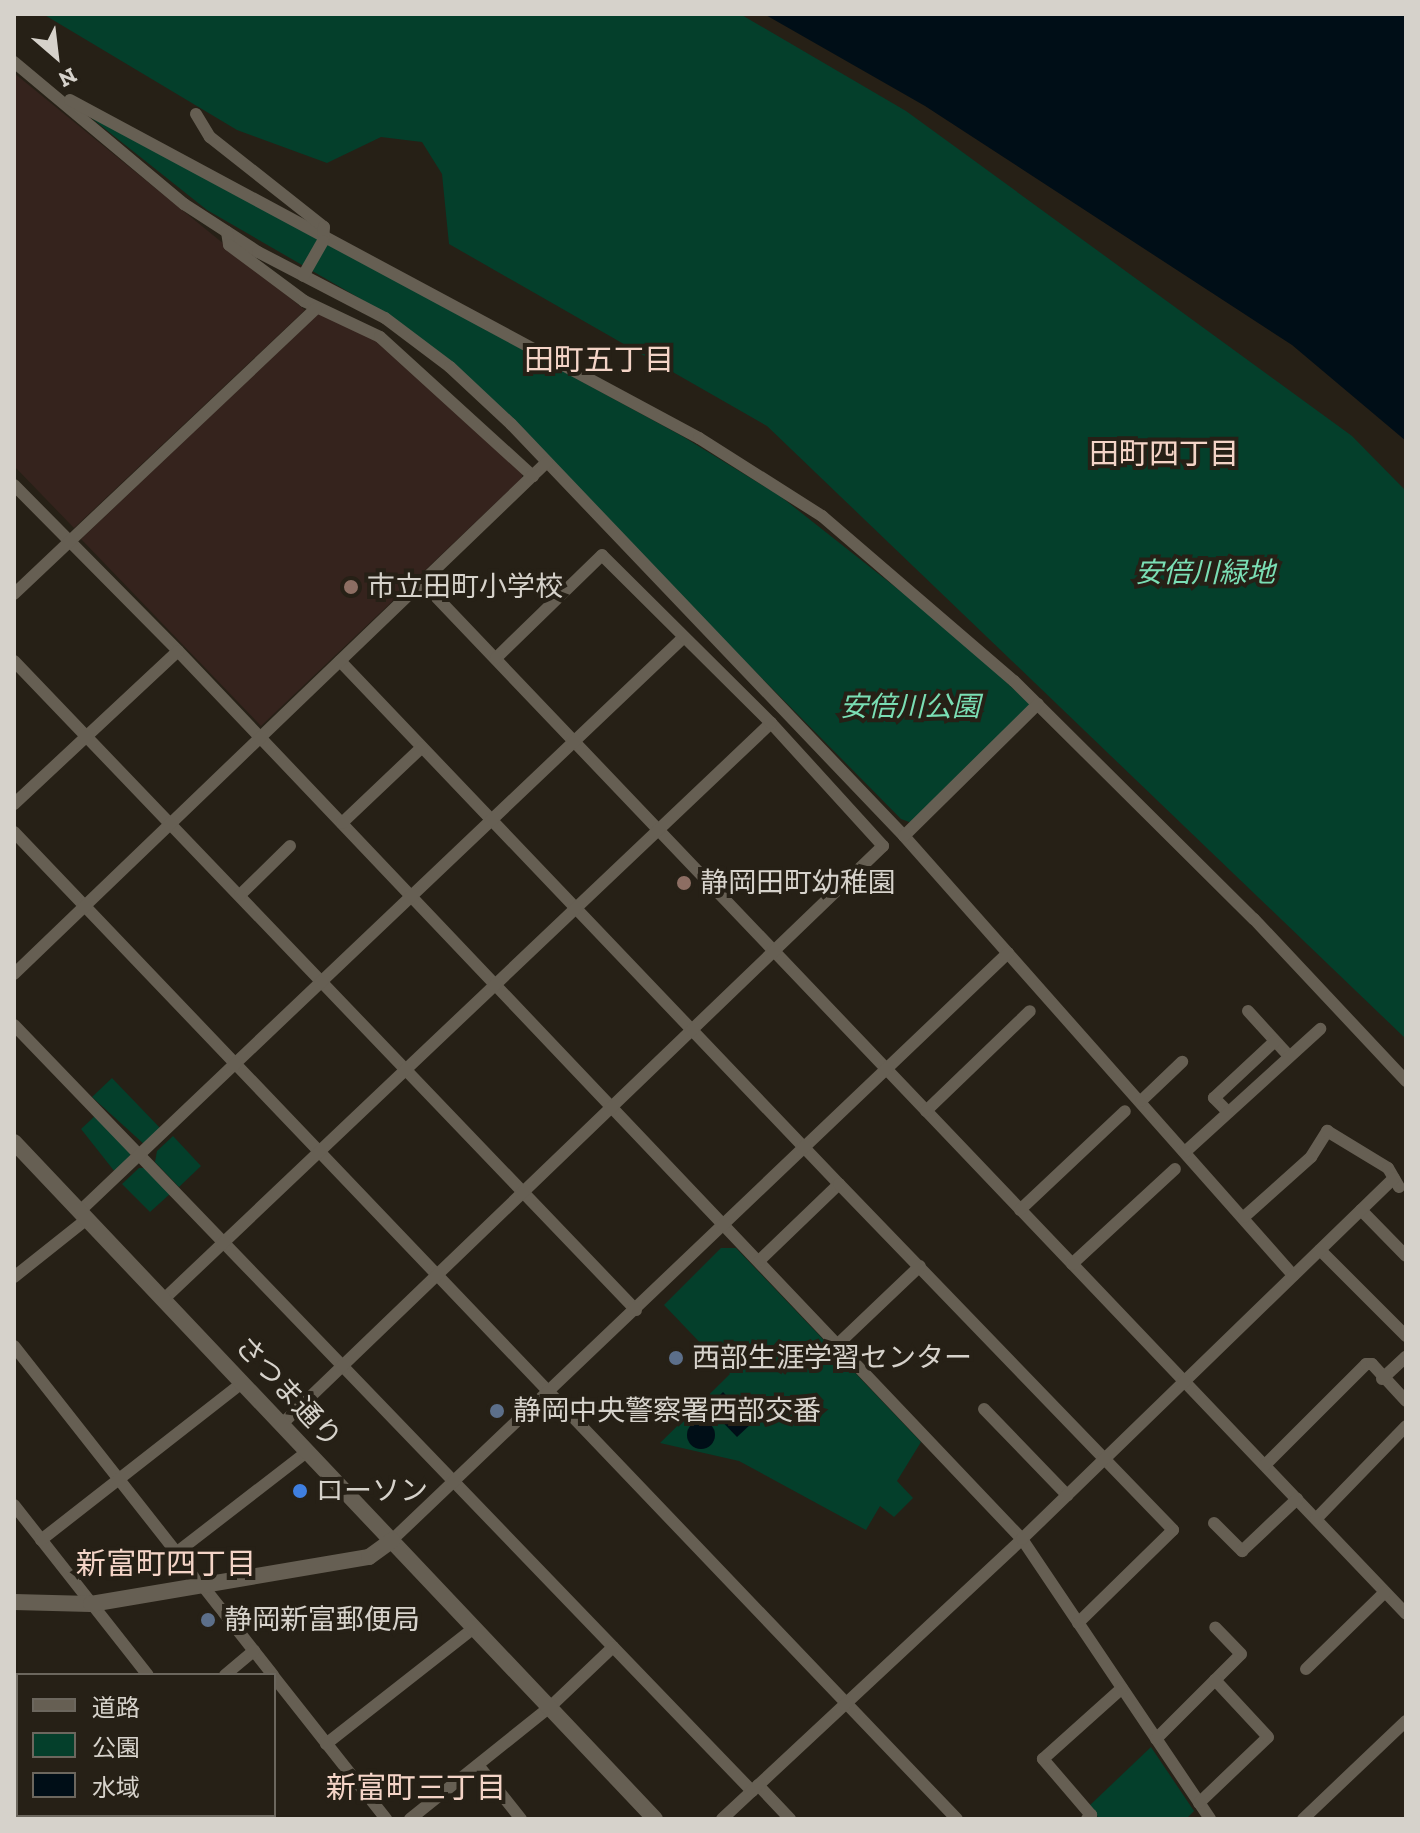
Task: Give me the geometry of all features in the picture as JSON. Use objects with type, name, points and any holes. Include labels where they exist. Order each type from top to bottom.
[{"type":"main road","name":"さつま通り","points":[[14,1142],[655,1819]]},
{"type":"main road","points":[[14,1602],[91,1604],[369,1557],[392,1540]]},
{"type":"street","points":[[14,62],[184,204],[227,232],[417,340],[547,462],[904,836],[1293,1275]]},
{"type":"street","points":[[51,90],[699,438],[786,491],[898,578],[1038,704],[1406,1081]]},
{"type":"street","points":[[196,114],[210,137],[317,219],[325,235]]},
{"type":"street","points":[[227,232],[229,245],[316,308],[380,337],[533,476]]},
{"type":"street","points":[[303,276],[325,235]]},
{"type":"street","points":[[14,594],[67,540],[316,308]]},
{"type":"street","points":[[14,974],[547,462]]},
{"type":"street","points":[[14,485],[178,651],[1022,1539],[1210,1819]]},
{"type":"street","points":[[282,1424],[883,846],[771,723],[602,555],[496,658]]},
{"type":"street","points":[[422,582],[1406,1614]]},
{"type":"street","points":[[14,1277],[83,1215],[141,1155],[414,898],[684,637]]},
{"type":"street","points":[[14,804],[178,651]]},
{"type":"street","points":[[14,661],[636,1310]]},
{"type":"street","points":[[340,661],[1173,1530],[1078,1623]]},
{"type":"street","points":[[904,836],[1038,704]]},
{"type":"street","points":[[164,1299],[771,723]]},
{"type":"street","points":[[342,823],[422,747]]},
{"type":"street","points":[[14,832],[957,1819]]},
{"type":"street","points":[[240,895],[290,846]]},
{"type":"street","points":[[392,1540],[550,1393],[885,1067],[1008,953]]},
{"type":"street","points":[[926,1111],[1030,1011]]},
{"type":"street","points":[[1248,1011],[1289,1056]]},
{"type":"street","points":[[14,1025],[613,1647],[790,1819]]},
{"type":"street","points":[[1185,1152],[1320,1029]]},
{"type":"street","points":[[1228,1112],[1214,1098],[1275,1041]]},
{"type":"street","points":[[1141,1101],[1182,1062]]},
{"type":"street","points":[[1020,1210],[1125,1111]]},
{"type":"street","points":[[722,1819],[1022,1539],[1361,1210],[1397,1182],[1388,1168],[1327,1131],[1311,1157],[1244,1217]]},
{"type":"street","points":[[1072,1264],[1175,1169]]},
{"type":"street","points":[[759,1261],[839,1184]]},
{"type":"street","points":[[1361,1210],[1406,1256]]},
{"type":"street","points":[[1320,1250],[1406,1336]]},
{"type":"street","points":[[838,1344],[920,1266]]},
{"type":"street","points":[[14,1346],[271,1673]]},
{"type":"street","points":[[1382,1379],[1406,1357]]},
{"type":"street","points":[[1265,1465],[1366,1364],[1372,1364],[1382,1379],[1406,1401]]},
{"type":"street","points":[[41,1540],[243,1382]]},
{"type":"street","points":[[984,1409],[1067,1495]]},
{"type":"street","points":[[1316,1519],[1406,1426]]},
{"type":"street","points":[[176,1553],[308,1451]]},
{"type":"street","points":[[1214,1523],[1242,1551],[1297,1499]]},
{"type":"street","points":[[14,1505],[146,1673]]},
{"type":"street","points":[[1306,1669],[1385,1592]]},
{"type":"street","points":[[326,1744],[475,1627]]},
{"type":"street","points":[[1156,1739],[1241,1654],[1215,1627]]},
{"type":"street","points":[[410,1819],[550,1707],[613,1647]]},
{"type":"street","points":[[227,1673],[254,1651]]},
{"type":"street","points":[[276,1680],[386,1819]]},
{"type":"street","points":[[1199,1803],[1268,1737],[1215,1680]]},
{"type":"street","points":[[1087,1819],[1091,1815],[1043,1759],[1122,1688]]},
{"type":"street","points":[[1303,1819],[1406,1721]]},
{"type":"street","points":[[478,1765],[521,1819]]},
{"type":"shaded area","points":[[14,73],[305,310],[74,528],[14,466]]},
{"type":"shaded area","points":[[319,313],[377,341],[522,469],[522,478],[261,726],[81,539]]},
{"type":"green space","name":"安倍川緑地","points":[[43,14],[740,14],[906,111],[1352,436],[1406,491],[1406,1039],[767,426],[449,244],[442,174],[422,142],[381,137],[327,163],[237,130]]},
{"type":"green space","name":"安倍川公園","points":[[80,109],[682,436],[780,496],[951,631],[1031,705],[912,823],[901,819],[443,355],[385,313],[207,210]]},
{"type":"green space","points":[[112,1078],[161,1129],[145,1145],[92,1097]]},
{"type":"green space","points":[[96,1115],[130,1151],[130,1157],[115,1172],[81,1129]]},
{"type":"green space","points":[[173,1136],[201,1166],[179,1187],[155,1162],[157,1151]]},
{"type":"green space","points":[[139,1168],[147,1168],[171,1193],[150,1212],[122,1184]]},
{"type":"green space","points":[[721,1248],[736,1248],[921,1442],[897,1481],[913,1498],[894,1517],[880,1506],[866,1530],[739,1461],[660,1443],[730,1374],[664,1305]]},
{"type":"green space","points":[[1151,1747],[1194,1811],[1186,1819],[1100,1819],[1088,1807]]},
{"type":"water","points":[[764,14],[1406,14],[1406,441],[1292,345],[925,106]]},
{"type":"water","points":[[723,1392],[752,1423],[737,1437],[708,1407]]},
{"type":"water","points":[[701,1421],[711,1425],[715,1435],[711,1445],[701,1449],[691,1445],[687,1435],[691,1425]]},
{"type":"place","name":"市立田町小学校","points":[[351,587]]},
{"type":"place","name":"静岡田町幼稚園","points":[[684,883]]},
{"type":"place","name":"西部生涯学習センター","points":[[676,1358]]},
{"type":"place","name":"静岡中央警察署西部交番","points":[[497,1411]]},
{"type":"place","name":"ローソン","points":[[300,1491]]},
{"type":"place","name":"静岡新富郵便局","points":[[208,1620]]},
{"type":"district","name":"田町五丁目","points":[[599,360]]},
{"type":"district","name":"田町四丁目","points":[[1164,454]]},
{"type":"district","name":"新富町四丁目","points":[[166,1564]]},
{"type":"district","name":"新富町三丁目","points":[[416,1788]]}]
